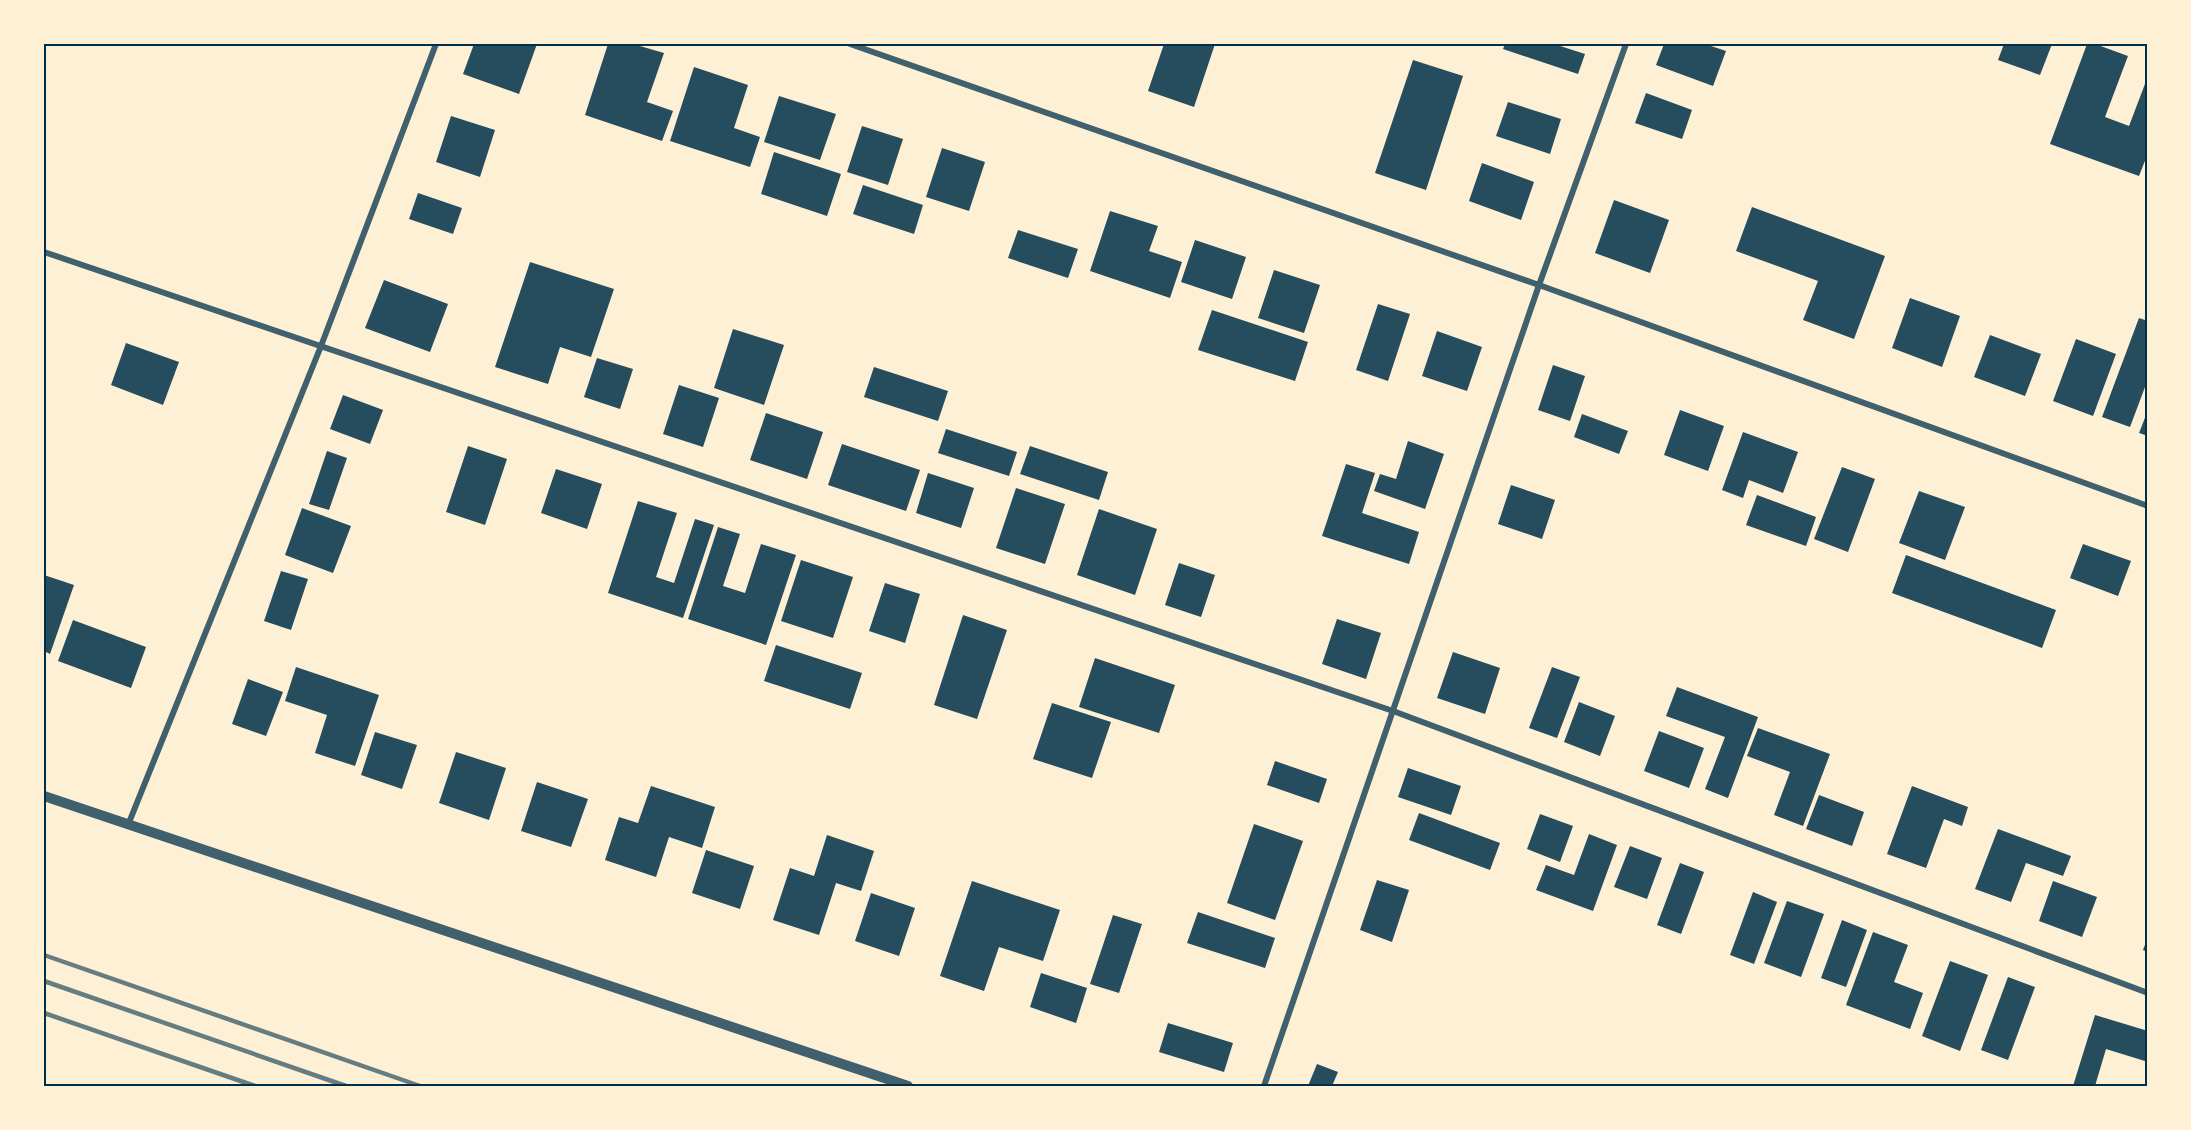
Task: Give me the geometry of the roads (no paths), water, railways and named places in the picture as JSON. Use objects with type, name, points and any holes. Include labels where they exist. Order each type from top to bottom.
[{"type":"street","points":[[128,825],[321,346],[436,44]]},
{"type":"street","points":[[850,44],[1539,285],[2148,506]]},
{"type":"street","points":[[1264,1086],[1539,285],[1626,44]]},
{"type":"street","points":[[44,252],[1393,711],[2148,993]]},
{"type":"street","points":[[44,796],[908,1086]]},
{"type":"railway","points":[[44,955],[420,1086]]},
{"type":"railway","points":[[44,981],[346,1086]]},
{"type":"railway","points":[[44,1013],[255,1086]]}]
